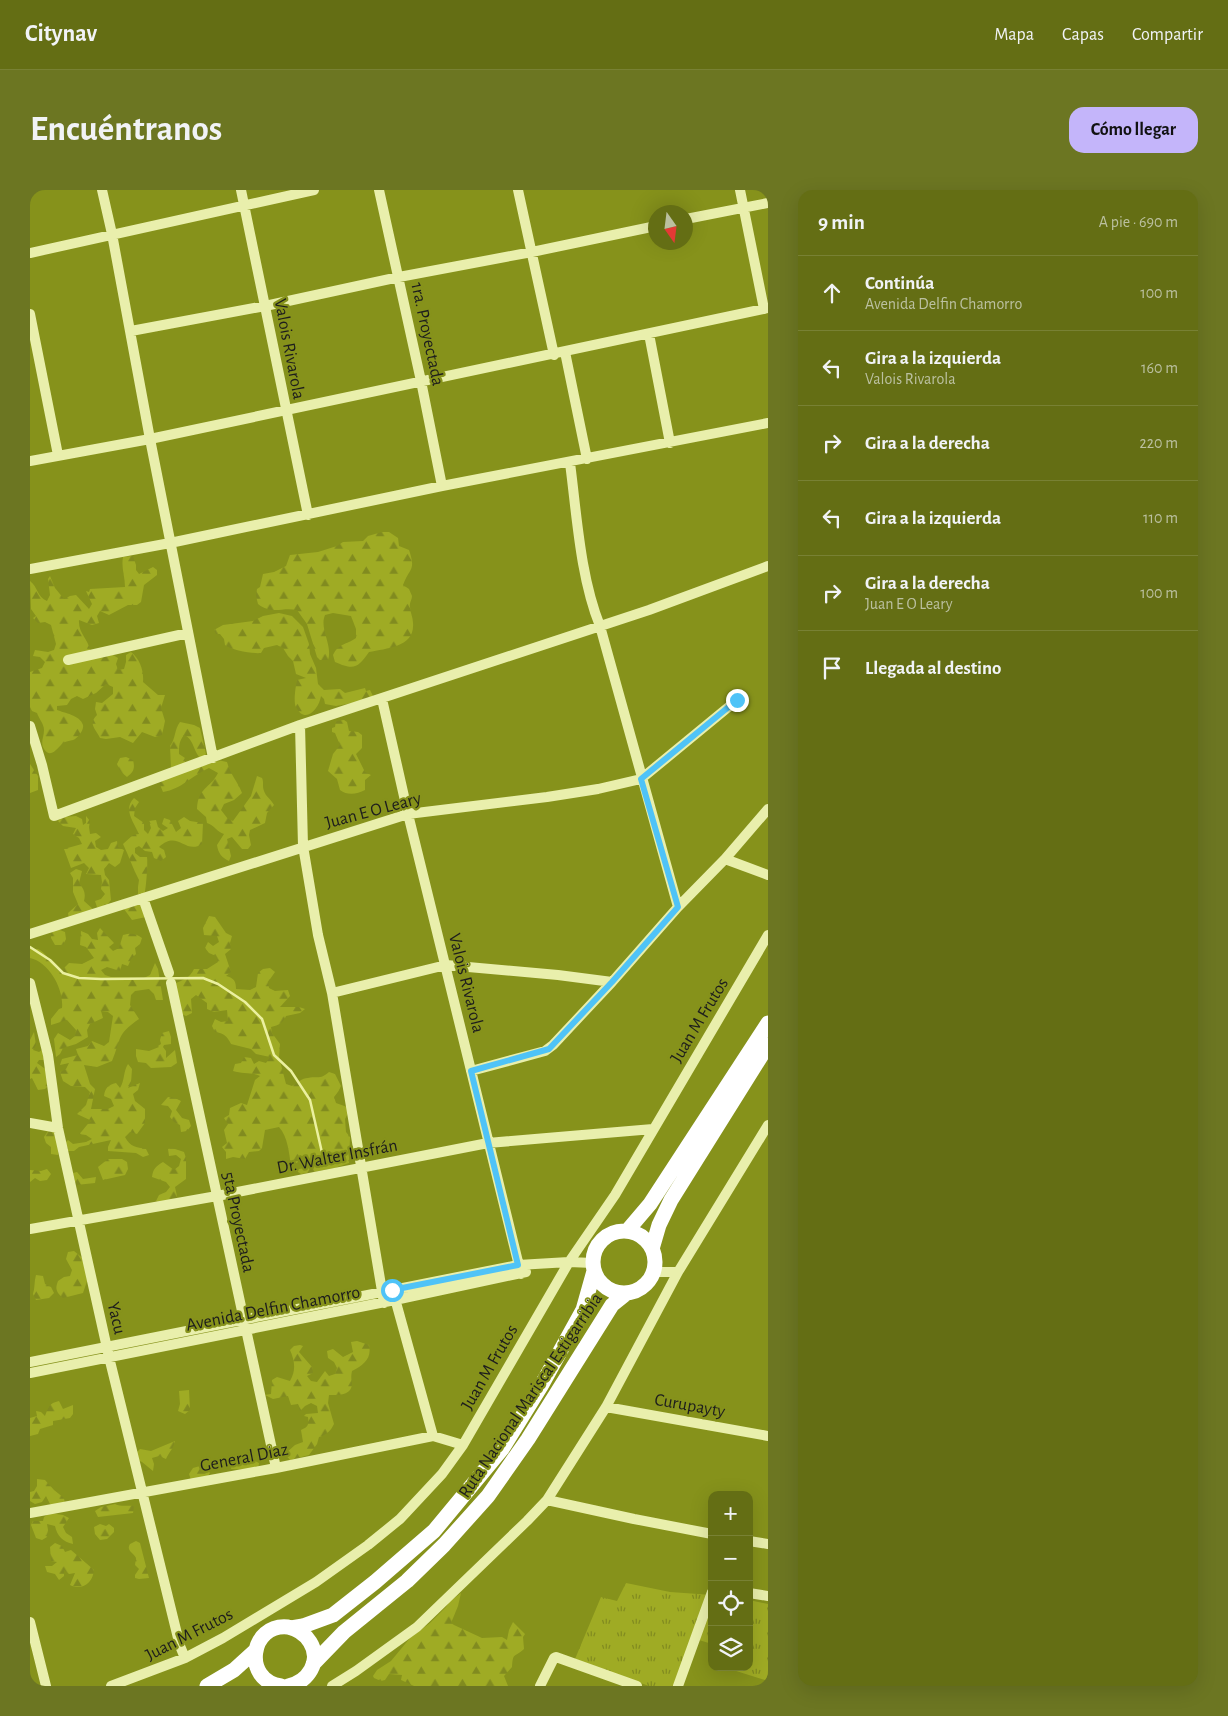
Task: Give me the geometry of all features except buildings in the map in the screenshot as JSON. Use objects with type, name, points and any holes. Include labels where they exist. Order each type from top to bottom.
[{"type":"highway","points":[[627,1231],[650,1204],[768,1023]]},
{"type":"highway","points":[[652,1248],[659,1225],[671,1200],[768,1045]]},
{"type":"highway","points":[[633,1232],[644,1239],[652,1248],[655,1258],[653,1272],[643,1287],[626,1293],[610,1290],[603,1285],[593,1267],[595,1250],[602,1239],[614,1233],[633,1232]]},
{"type":"highway","name":"Ruta Nacional Mariscal Estigarribia","points":[[272,1630],[281,1627],[303,1626],[332,1615],[375,1582],[434,1531],[502,1449],[531,1402],[583,1310],[590,1288],[593,1267]]},
{"type":"highway","name":"Ruta Nacional Mariscal Estigarribia","points":[[297,1685],[308,1675],[313,1664],[344,1632],[407,1582],[444,1545],[488,1496],[528,1439],[612,1305],[626,1293]]},
{"type":"highway","points":[[291,1628],[304,1634],[310,1641],[314,1655],[313,1664]]},
{"type":"highway","points":[[272,1630],[260,1640],[255,1659],[260,1673],[267,1681],[281,1686]]},
{"type":"highway","points":[[207,1686],[234,1670],[256,1650]]},
{"type":"street","points":[[102,190],[213,758]]},
{"type":"street","name":"Valois Rivarola","points":[[241,190],[308,515]]},
{"type":"street","points":[[30,253],[314,190]]},
{"type":"street","name":"1ra. Proyectada","points":[[379,190],[399,276],[442,486]]},
{"type":"street","points":[[518,190],[554,355]]},
{"type":"street","points":[[30,461],[554,355],[766,309],[740,190]]},
{"type":"street","points":[[693,218],[768,203]]},
{"type":"street","points":[[131,331],[265,306],[399,276],[532,252],[648,228]]},
{"type":"street","points":[[30,314],[58,455]]},
{"type":"street","points":[[649,334],[670,443]]},
{"type":"street","points":[[566,352],[587,459]]},
{"type":"street","points":[[30,569],[768,423]]},
{"type":"street","points":[[570,463],[584,564],[595,613],[678,907]]},
{"type":"street","points":[[30,726],[42,765],[54,816],[300,725],[649,610],[768,566]]},
{"type":"street","points":[[68,660],[188,633]]},
{"type":"street","name":"Valois Rivarola","points":[[382,699],[408,814],[519,1269]]},
{"type":"street","name":"Juan E O Leary","points":[[30,934],[408,814],[547,797],[598,789],[641,779],[737,700]]},
{"type":"street","points":[[300,725],[303,846],[318,935],[332,992],[384,1303]]},
{"type":"street","points":[[471,1071],[549,1049],[612,982],[678,907],[725,859],[768,809]]},
{"type":"street","points":[[725,859],[768,875]]},
{"type":"street","name":"5ta Proyectada","points":[[143,898],[170,978],[276,1468]]},
{"type":"street","name":"Juan M Frutos","points":[[111,1686],[185,1658],[223,1638],[316,1582],[368,1545],[400,1518],[442,1474],[463,1445],[569,1262],[615,1195],[652,1129],[768,935]]},
{"type":"street","points":[[332,992],[446,966],[558,975],[612,982]]},
{"type":"street","name":"Yacu","points":[[30,983],[48,1055],[58,1128],[108,1352],[180,1646],[185,1658]]},
{"type":"street","points":[[30,1123],[58,1128]]},
{"type":"street","points":[[332,1686],[417,1627],[547,1500],[606,1407],[678,1272],[768,1125]]},
{"type":"street","name":"Dr. Walter Insfrán","points":[[30,1230],[488,1143],[652,1129]]},
{"type":"street","name":"Avenida Delfin Chamorro","points":[[30,1373],[108,1352],[244,1325],[392,1290],[551,1264],[569,1262],[593,1267]]},
{"type":"street","name":"Avenida Delfin Chamorro","points":[[244,1325],[384,1303],[519,1269]]},
{"type":"street","points":[[653,1272],[678,1272]]},
{"type":"street","points":[[392,1290],[433,1436]]},
{"type":"street","name":"Avenida Delfin Chamorro","points":[[30,1362],[108,1352]]},
{"type":"street","name":"Curupayty","points":[[606,1407],[768,1436]]},
{"type":"street","name":"General Diaz","points":[[30,1514],[276,1468],[433,1436],[463,1445]]},
{"type":"street","points":[[547,1500],[634,1520],[708,1533]]},
{"type":"street","points":[[753,1541],[768,1544]]},
{"type":"street","points":[[753,1594],[768,1596]]},
{"type":"street","points":[[678,1686],[708,1603]]},
{"type":"street","points":[[263,1613],[272,1630]]},
{"type":"street","points":[[30,1622],[46,1686]]},
{"type":"street","points":[[540,1686],[556,1657],[637,1686]]},
{"type":"green space","points":[[389,532],[398,538],[399,546],[409,550],[411,557],[412,566],[403,585],[409,589],[412,596],[410,606],[413,621],[410,637],[405,642],[369,652],[355,666],[342,665],[335,662],[333,655],[340,646],[356,638],[356,629],[351,616],[333,613],[325,615],[324,620],[329,649],[328,660],[320,660],[317,657],[307,624],[297,610],[272,610],[258,604],[257,589],[260,587],[263,574],[274,572],[286,566],[290,555],[318,552],[343,542],[363,541],[368,536]]},
{"type":"green space","points":[[133,556],[136,570],[139,574],[153,567],[157,570],[157,575],[144,585],[141,602],[137,605],[128,605],[109,615],[100,611],[97,616],[99,623],[92,625],[79,620],[79,625],[90,650],[113,655],[118,658],[116,664],[118,670],[124,669],[126,655],[131,652],[141,666],[143,682],[158,695],[165,695],[161,708],[165,721],[162,735],[155,737],[142,732],[133,743],[120,737],[100,738],[94,729],[93,721],[97,715],[95,709],[96,702],[102,703],[113,694],[113,687],[106,684],[96,693],[83,699],[77,696],[71,699],[67,705],[57,706],[57,710],[79,719],[83,729],[75,739],[63,743],[53,753],[47,752],[42,744],[43,726],[37,713],[32,711],[30,707],[30,672],[42,668],[45,662],[40,657],[33,656],[35,650],[48,652],[54,650],[56,644],[51,625],[45,622],[38,623],[33,618],[36,616],[31,609],[30,581],[41,597],[47,601],[50,595],[48,579],[50,576],[55,588],[64,599],[76,595],[89,609],[92,604],[86,591],[89,592],[90,589],[125,587],[122,565],[123,557]]},
{"type":"green space","points":[[279,613],[292,616],[303,627],[316,668],[318,684],[324,690],[340,689],[345,693],[365,688],[366,691],[370,690],[373,696],[358,702],[336,706],[325,704],[321,696],[315,710],[307,715],[303,715],[296,707],[295,694],[297,680],[306,678],[296,674],[293,661],[283,648],[277,645],[264,648],[261,653],[237,650],[225,645],[224,639],[220,634],[216,634],[214,630],[223,625],[253,621],[263,616]]},
{"type":"green space","points":[[344,720],[347,722],[349,731],[358,732],[362,735],[362,748],[356,754],[365,772],[371,775],[365,780],[365,790],[349,794],[340,790],[337,779],[328,771],[333,754],[340,745],[335,733],[332,732],[332,728],[335,727],[336,721]]},
{"type":"green space","points":[[180,722],[200,728],[206,754],[201,759],[190,739],[184,735],[181,739],[179,754],[185,758],[185,765],[171,768],[170,746]]},
{"type":"green space","points":[[126,757],[133,760],[134,765],[133,772],[127,777],[120,771],[117,764],[120,758]]},
{"type":"green space","points":[[217,760],[227,762],[242,793],[234,800],[224,804],[221,810],[228,819],[233,821],[251,796],[257,776],[262,778],[263,789],[274,805],[267,813],[265,823],[250,830],[251,845],[248,849],[242,849],[232,837],[227,839],[231,856],[229,861],[221,855],[217,845],[224,834],[207,823],[206,817],[197,809],[202,792],[218,773],[209,768],[176,788],[163,792],[159,782]]},
{"type":"green space","points":[[30,764],[38,776],[38,790],[30,793]]},
{"type":"green space","points":[[134,798],[139,802],[135,808],[134,816],[144,823],[144,830],[148,834],[151,828],[149,821],[156,820],[158,827],[163,831],[168,828],[162,824],[164,818],[170,820],[176,832],[181,828],[178,821],[184,817],[190,821],[203,823],[202,844],[191,847],[171,840],[166,842],[159,847],[164,850],[166,857],[161,861],[154,858],[152,852],[145,851],[139,846],[135,848],[135,853],[140,857],[147,857],[147,877],[144,896],[138,894],[139,880],[123,844],[133,835],[139,834],[129,811],[129,806]]},
{"type":"green space","points":[[76,816],[82,819],[83,825],[86,823],[86,816],[90,821],[90,834],[96,833],[101,837],[95,841],[96,847],[101,850],[108,849],[111,843],[117,841],[118,847],[124,850],[120,863],[115,867],[109,863],[104,869],[105,875],[109,880],[111,900],[102,911],[97,907],[95,901],[101,899],[105,894],[101,889],[101,875],[86,874],[89,868],[84,863],[71,868],[64,849],[82,844],[79,838],[73,834],[76,828],[63,826],[58,821],[63,817]]},
{"type":"green space","points":[[76,869],[82,871],[79,883],[84,891],[84,901],[94,910],[69,919],[68,913],[78,904],[73,892],[73,878],[70,873]]},
{"type":"green space","points":[[141,904],[146,917],[132,920],[124,909]]},
{"type":"green space","points":[[209,916],[215,917],[226,933],[232,936],[231,949],[225,954],[231,972],[226,976],[234,980],[236,989],[250,990],[256,987],[258,973],[263,969],[270,968],[275,972],[268,982],[269,988],[275,991],[288,990],[290,996],[280,1007],[299,1007],[305,1009],[300,1013],[286,1016],[280,1023],[271,1027],[272,1033],[280,1044],[279,1057],[286,1084],[292,1086],[304,1079],[321,1077],[329,1072],[335,1074],[341,1086],[334,1097],[336,1103],[347,1107],[348,1113],[345,1119],[346,1132],[350,1137],[349,1163],[335,1168],[301,1174],[295,1170],[308,1167],[309,1161],[304,1156],[298,1156],[298,1162],[291,1166],[286,1140],[279,1127],[265,1130],[262,1148],[259,1151],[249,1152],[245,1159],[233,1157],[226,1159],[226,1152],[222,1147],[227,1143],[224,1130],[228,1124],[224,1118],[229,1115],[230,1108],[241,1103],[247,1105],[255,1080],[260,1076],[233,1071],[235,1064],[241,1063],[244,1057],[251,1058],[254,1064],[259,1061],[266,1063],[270,1057],[256,1054],[251,1049],[231,1044],[225,1035],[215,1032],[212,1026],[215,1019],[221,1022],[228,1021],[227,1010],[214,1012],[207,1009],[207,1003],[196,995],[191,999],[192,1013],[186,1016],[179,1013],[174,984],[188,977],[194,969],[207,969],[218,962],[216,956],[209,953],[205,948],[208,942],[213,946],[219,942],[217,936],[204,935],[203,928]]},
{"type":"green space","points":[[100,928],[114,943],[109,947],[113,951],[119,948],[123,935],[133,934],[142,938],[140,944],[135,948],[136,954],[128,966],[122,964],[120,971],[107,967],[101,970],[105,975],[111,977],[144,978],[150,975],[155,963],[158,969],[163,1000],[156,1000],[154,994],[149,989],[135,991],[131,995],[130,1005],[139,1019],[123,1033],[112,1061],[97,1067],[84,1065],[90,1084],[95,1089],[91,1109],[108,1109],[114,1106],[111,1099],[104,1096],[106,1089],[116,1083],[120,1088],[128,1064],[132,1069],[131,1083],[128,1088],[140,1083],[138,1090],[133,1094],[135,1101],[145,1109],[145,1123],[137,1134],[130,1132],[125,1137],[131,1145],[146,1149],[149,1155],[143,1157],[136,1153],[108,1151],[111,1140],[68,1151],[65,1143],[68,1140],[73,1144],[92,1139],[86,1135],[79,1134],[92,1121],[77,1114],[86,1105],[90,1092],[85,1087],[71,1086],[63,1081],[60,1072],[66,1069],[69,1063],[60,1065],[62,1059],[78,1055],[76,1049],[88,1046],[92,1041],[104,1046],[109,1042],[113,1016],[108,1012],[101,1011],[103,1018],[90,1024],[87,1030],[88,1037],[76,1044],[63,1048],[56,1057],[54,1039],[58,1033],[70,1040],[75,1036],[76,1030],[67,1020],[51,1025],[51,1019],[62,1008],[61,993],[54,977],[49,971],[43,965],[30,958],[30,948],[40,950],[62,974],[64,968],[69,963],[82,964],[94,958],[86,947],[80,945],[81,931],[88,934],[92,939],[98,940],[97,933]]},
{"type":"green space","points":[[57,929],[65,932],[66,939],[63,945],[55,945],[51,938],[51,932]]},
{"type":"green space","points":[[169,1031],[171,1044],[164,1045],[163,1047],[166,1051],[166,1058],[175,1050],[177,1063],[171,1067],[151,1068],[146,1063],[138,1062],[136,1049],[149,1051],[159,1047],[162,1033]]},
{"type":"green space","points":[[34,1032],[36,1045],[33,1050],[39,1052],[42,1050],[48,1060],[39,1060],[37,1063],[48,1071],[50,1084],[45,1089],[38,1090],[32,1078],[30,1079],[30,1040]]},
{"type":"green space","points":[[168,1097],[181,1101],[176,1110],[182,1118],[189,1120],[191,1126],[187,1131],[181,1132],[180,1125],[170,1117],[172,1111],[168,1106],[161,1105]]},
{"type":"green space","points":[[54,1128],[58,1155],[51,1154],[51,1147],[46,1143],[44,1137],[48,1131]]},
{"type":"green space","points":[[172,1148],[184,1152],[186,1158],[186,1179],[175,1187],[178,1201],[162,1204],[156,1201],[159,1195],[166,1192],[170,1187],[166,1182],[152,1177],[152,1174],[155,1168],[163,1162],[174,1170],[179,1166],[181,1159],[176,1155],[169,1156],[168,1149]]},
{"type":"green space","points":[[108,1159],[122,1159],[127,1162],[128,1169],[125,1175],[103,1180],[98,1167]]},
{"type":"green space","points":[[47,1169],[51,1174],[47,1180],[40,1181],[35,1178],[30,1182],[30,1170],[41,1171]]},
{"type":"green space","points":[[77,1172],[83,1179],[96,1177],[95,1183],[76,1185],[73,1173]]},
{"type":"green space","points":[[74,1251],[85,1260],[87,1281],[83,1293],[63,1298],[56,1288],[58,1281],[70,1276],[72,1270],[66,1259],[68,1252]]},
{"type":"green space","points":[[36,1275],[43,1276],[45,1284],[51,1287],[54,1293],[49,1298],[36,1300],[33,1294]]},
{"type":"green space","points":[[357,1341],[369,1345],[369,1354],[363,1364],[352,1371],[350,1390],[344,1394],[329,1395],[328,1403],[334,1424],[328,1433],[319,1437],[317,1444],[309,1455],[290,1460],[285,1454],[295,1445],[303,1442],[301,1430],[308,1425],[308,1417],[304,1416],[306,1414],[318,1413],[317,1406],[311,1403],[300,1411],[298,1404],[291,1405],[288,1396],[273,1399],[265,1395],[271,1394],[272,1380],[277,1377],[290,1381],[294,1366],[290,1350],[294,1346],[303,1346],[299,1352],[312,1367],[313,1373],[307,1376],[311,1381],[317,1382],[325,1371],[329,1376],[335,1374],[337,1368],[334,1362],[328,1358],[327,1351],[333,1349],[343,1357],[353,1352],[351,1342]]},
{"type":"green space","points":[[189,1390],[190,1410],[185,1414],[178,1411],[180,1404],[179,1391]]},
{"type":"green space","points":[[59,1401],[63,1409],[73,1405],[73,1414],[70,1418],[53,1421],[53,1425],[40,1429],[38,1434],[30,1436],[30,1418],[37,1416],[36,1411],[41,1412],[45,1416],[48,1408]]},
{"type":"green space","points":[[175,1441],[166,1459],[159,1456],[152,1458],[154,1464],[153,1471],[136,1459],[136,1453],[140,1449],[151,1451]]},
{"type":"green space","points":[[233,1460],[246,1462],[253,1460],[259,1463],[258,1470],[231,1469]]},
{"type":"green space","points":[[200,1466],[206,1468],[210,1473],[203,1483],[191,1480],[189,1474],[193,1468]]},
{"type":"green space","points":[[37,1479],[45,1480],[64,1498],[65,1505],[52,1508],[46,1496],[42,1502],[35,1504],[30,1501],[30,1492],[34,1491],[37,1486]]},
{"type":"green space","points":[[115,1504],[134,1506],[133,1513],[98,1517],[95,1511],[101,1507]]},
{"type":"green space","points":[[50,1513],[69,1518],[63,1527],[66,1533],[72,1537],[73,1544],[61,1538],[55,1526],[47,1524],[47,1537],[42,1540],[36,1538],[31,1525],[33,1521],[43,1521],[44,1517]]},
{"type":"green space","points":[[100,1524],[106,1526],[109,1524],[114,1528],[114,1532],[107,1539],[100,1540],[95,1534],[94,1527]]},
{"type":"green space","points":[[136,1541],[140,1543],[149,1578],[135,1578],[139,1569],[135,1565],[136,1558],[129,1548],[130,1544]]},
{"type":"green space","points":[[55,1543],[62,1546],[65,1552],[71,1550],[94,1570],[92,1579],[86,1585],[74,1587],[70,1585],[75,1573],[69,1574],[64,1570],[64,1576],[59,1580],[55,1574],[47,1572],[45,1566],[52,1566],[57,1562],[51,1561],[50,1547]]},
{"type":"green space","points":[[626,1583],[670,1592],[708,1595],[708,1643],[699,1640],[681,1686],[649,1686],[575,1659],[601,1597],[617,1601]]},
{"type":"green space","points":[[461,1593],[451,1623],[454,1625],[482,1638],[502,1637],[507,1640],[513,1622],[525,1634],[523,1637],[524,1649],[514,1657],[512,1667],[504,1676],[508,1686],[414,1686],[401,1680],[402,1675],[389,1674],[385,1680],[381,1681],[374,1678],[373,1676],[377,1670],[391,1661],[410,1638],[430,1623],[449,1602]]},
{"type":"green space","points":[[753,1601],[768,1604],[768,1681],[736,1671],[753,1671]]},
{"type":"waterway","points":[[30,947],[50,960],[63,973],[79,978],[203,978],[218,984],[245,1002],[262,1019],[274,1055],[291,1071],[310,1100],[323,1157]]},
{"type":"route","points":[[392,1290],[518,1265],[471,1071],[549,1049],[612,982],[678,907],[641,779],[737,700]]}]
